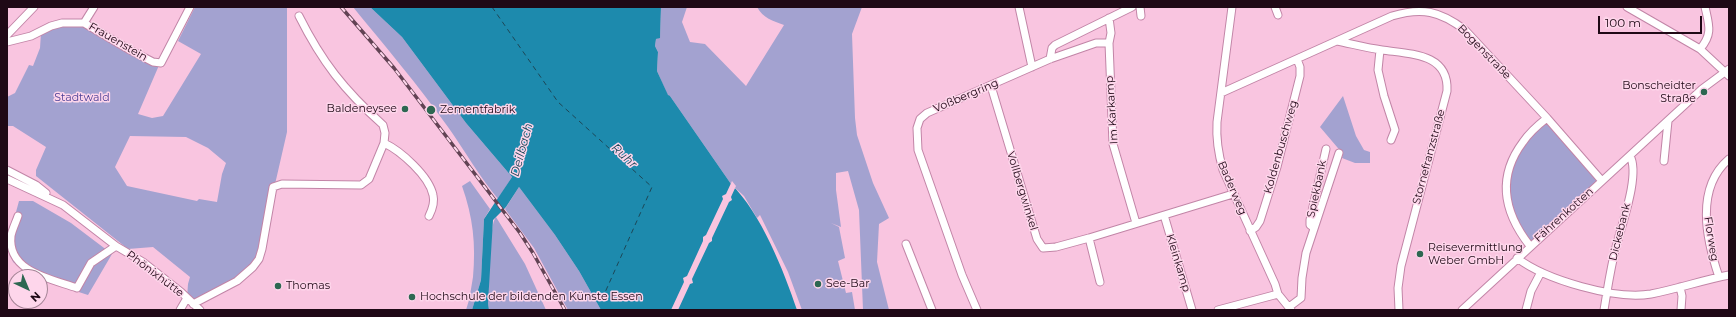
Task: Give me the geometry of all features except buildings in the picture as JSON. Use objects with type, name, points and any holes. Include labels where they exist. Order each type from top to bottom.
[{"type":"street","points":[[7,35],[34,7]]},
{"type":"street","name":"Frauenstein","points":[[84,23],[94,7]]},
{"type":"street","name":"Frauenstein","points":[[7,42],[31,36],[51,26],[62,23],[84,23],[153,62],[161,63],[190,7]]},
{"type":"street","points":[[1019,7],[1032,67],[1096,43],[1109,43]]},
{"type":"street","points":[[1050,59],[1052,48],[1055,45],[1132,7]]},
{"type":"street","points":[[1140,7],[1142,16]]},
{"type":"street","name":"Baderweg","points":[[1232,7],[1216,137],[1218,155],[1233,194],[1275,284],[1278,294],[1290,309]]},
{"type":"street","points":[[1275,7],[1278,15]]},
{"type":"street","points":[[1627,7],[1700,49],[1727,72]]},
{"type":"street","points":[[1700,49],[1707,39],[1710,30],[1705,7]]},
{"type":"street","name":"Bogenstraße","points":[[1221,93],[1392,16],[1407,12],[1422,11],[1437,13],[1465,30],[1602,181]]},
{"type":"street","points":[[194,304],[233,283],[253,267],[259,259],[272,188],[282,184],[361,185],[369,179],[384,143],[385,133],[383,125],[338,81],[321,58],[299,16]]},
{"type":"street","name":"Im Karkamp","points":[[1109,18],[1111,33],[1109,43],[1113,144],[1136,223]]},
{"type":"street","name":"Stornefranzstraße","points":[[1336,41],[1380,50],[1427,57],[1440,67],[1447,82],[1447,91],[1401,266],[1398,288],[1399,310]]},
{"type":"street","points":[[1380,50],[1378,70],[1384,96],[1395,130],[1391,140]]},
{"type":"street","name":"Koldenbuschweg","points":[[1250,231],[1256,227],[1260,221],[1287,131],[1300,76],[1300,67],[1297,59]]},
{"type":"street","name":"Voßbergring","points":[[977,310],[966,286],[921,162],[916,133],[920,119],[927,113],[1032,67]]},
{"type":"street","name":"Fährenkotten","points":[[1462,310],[1702,89],[1727,72]]},
{"type":"street","name":"Vollbergwinkel","points":[[991,86],[1039,245],[1043,248],[1048,249],[1089,238],[1233,194]]},
{"type":"street","points":[[1530,246],[1520,233],[1510,214],[1506,194],[1507,180],[1513,159],[1522,142],[1546,118]]},
{"type":"street","points":[[1664,161],[1668,121]]},
{"type":"street","points":[[384,143],[395,149],[409,161],[425,180],[433,194],[434,201],[429,216]]},
{"type":"street","name":"Spiekbank","points":[[1314,228],[1310,225],[1310,220],[1326,149]]},
{"type":"street","name":"Spiekbank","points":[[1290,309],[1301,298],[1306,252],[1339,153]]},
{"type":"street","name":"Dickebank","points":[[1604,310],[1614,254],[1631,190],[1634,162],[1630,156]]},
{"type":"street","name":"Florweg","points":[[1719,277],[1707,225],[1708,197],[1714,178],[1722,165],[1729,159]]},
{"type":"street","name":"Phönixhütte","points":[[7,170],[36,185],[116,246],[143,262],[200,310]]},
{"type":"street","name":"Phönixhütte","points":[[7,179],[52,198]]},
{"type":"street","name":"Kleinkamp","points":[[1164,215],[1192,310]]},
{"type":"street","name":"Phönixhütte","points":[[18,216],[11,235],[11,248],[14,256],[24,267],[32,272],[78,288],[91,263],[116,246]]},
{"type":"street","points":[[1089,238],[1100,282]]},
{"type":"street","points":[[906,244],[932,310]]},
{"type":"street","points":[[1517,258],[1541,272],[1581,286],[1606,292],[1636,295],[1651,294],[1729,275]]},
{"type":"street","points":[[1526,310],[1531,291],[1541,272]]},
{"type":"street","points":[[1680,287],[1682,296],[1681,310]]},
{"type":"street","points":[[1218,310],[1278,294]]},
{"type":"street","points":[[180,310],[187,298]]},
{"type":"green space","name":"Stadtwald","points":[[195,7],[287,7],[287,132],[273,193],[263,248],[247,272],[193,303],[187,298],[190,277],[153,247],[128,249],[36,176],[36,170],[46,147],[13,126],[7,126],[7,97],[15,93],[29,65],[33,66],[40,48],[41,33],[51,27],[84,24],[160,63],[138,114],[152,118],[163,116],[201,54],[178,41]],"holes":[[[130,136],[186,137],[208,148],[226,163],[222,174],[217,202],[199,199],[197,201],[127,186],[115,167]]]},
{"type":"green space","points":[[353,7],[370,7],[402,37],[466,123],[512,177],[498,199],[437,111]]},
{"type":"green space","points":[[661,7],[687,7],[682,22],[690,42],[705,44],[746,86],[784,25],[765,16],[757,7],[862,7],[852,34],[855,118],[857,135],[873,183],[889,218],[879,224],[877,262],[889,310],[863,310],[859,210],[848,171],[836,173],[836,190],[841,227],[831,223],[839,227],[845,258],[838,261],[846,293],[852,292],[855,310],[802,310],[788,272],[760,215],[757,218],[744,196],[731,184],[670,96],[668,96],[657,71],[658,52],[655,46],[656,39],[660,37]]},
{"type":"green space","points":[[1343,96],[1356,136],[1364,150],[1370,152],[1370,163],[1355,163],[1342,158],[1343,154],[1320,127]]},
{"type":"green space","points":[[1547,118],[1602,181],[1530,246],[1518,230],[1507,187],[1510,169],[1522,142]]},
{"type":"green space","points":[[470,181],[490,209],[484,219],[481,280],[472,310],[466,310],[473,277],[474,242],[469,209],[462,186]]},
{"type":"green space","points":[[519,187],[555,235],[579,271],[601,310],[568,310],[534,248],[505,209]]},
{"type":"green space","points":[[19,201],[33,201],[71,223],[112,254],[88,295],[48,281],[48,269],[22,269],[13,262],[7,245]]},
{"type":"green space","points":[[496,217],[525,264],[546,310],[489,310],[488,303],[491,243],[492,231]]},
{"type":"water","points":[[370,7],[661,7],[660,38],[656,39],[655,46],[658,52],[657,71],[668,95],[731,184],[742,196],[762,226],[778,261],[797,310],[601,310],[579,271],[555,235],[519,187],[506,207],[493,220],[488,303],[489,310],[472,310],[481,280],[484,219],[512,177],[466,123],[402,37]]},
{"type":"pier","points":[[732,181],[736,186],[731,197],[732,200],[729,202],[712,241],[709,243],[692,279],[693,283],[690,284],[678,310],[671,310],[684,282],[683,278],[687,276],[703,241],[703,237],[706,235],[723,199],[722,196],[726,194]]},
{"type":"ferry route","points":[[492,7],[558,102],[652,187],[603,297]]},
{"type":"railway","points":[[341,7],[394,68],[520,233],[565,310]]},
{"type":"place","name":"Bonscheidter Straße","points":[[1704,92]]},
{"type":"place","name":"Baldeneysee","points":[[405,109]]},
{"type":"place","name":"Zementfabrik","points":[[431,110]]},
{"type":"place","name":"Reisevermittlung Weber GmbH","points":[[1420,254]]},
{"type":"place","name":"See-Bar","points":[[818,284]]},
{"type":"place","name":"Thomas","points":[[278,286]]},
{"type":"place","name":"Hochschule der bildenden Künste Essen","points":[[412,297]]},
{"type":"water label","name":"Deilbach","points":[[522,150]]},
{"type":"water label","name":"Ruhr","points":[[624,156]]}]
